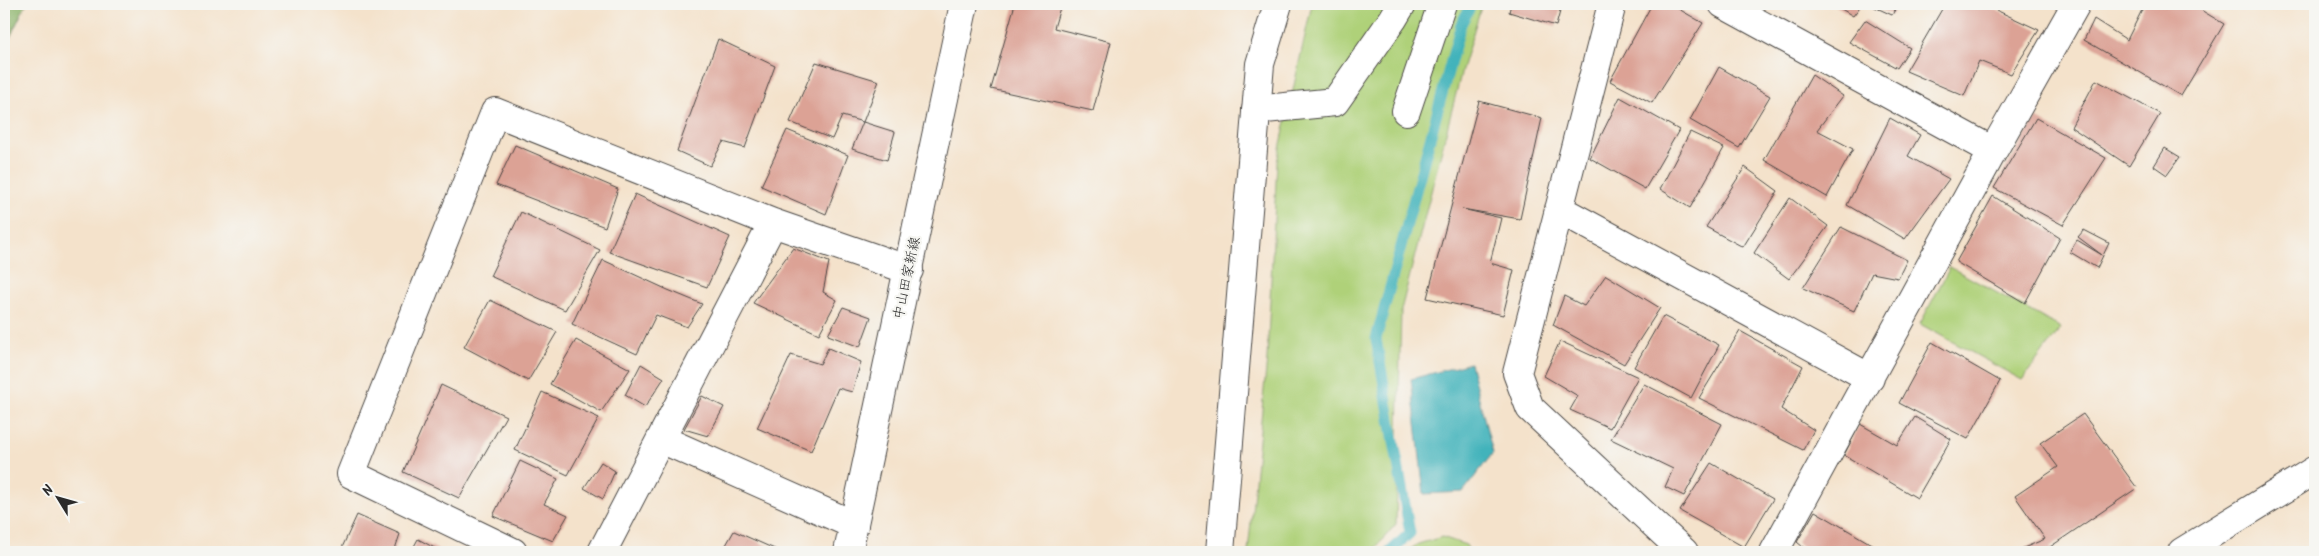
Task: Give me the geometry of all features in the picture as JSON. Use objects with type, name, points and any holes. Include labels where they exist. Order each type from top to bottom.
[{"type":"street","name":"中山田家新線","points":[[848,552],[964,4]]},
{"type":"street","points":[[1220,552],[1260,64],[1278,4]]},
{"type":"street","points":[[1256,110],[1335,102],[1402,4]]},
{"type":"street","points":[[1406,111],[1442,4]]},
{"type":"street","points":[[1612,4],[1517,373],[1530,408],[1684,552]]},
{"type":"street","points":[[1722,4],[1993,151]]},
{"type":"street","points":[[1774,552],[1993,151],[2076,4]]},
{"type":"street","points":[[513,552],[351,474],[495,112],[773,223],[909,270]]},
{"type":"street","points":[[1559,209],[1870,378]]},
{"type":"street","points":[[602,552],[773,223]]},
{"type":"street","points":[[661,439],[854,524]]},
{"type":"street","points":[[2182,552],[2315,470]]},
{"type":"green space","points":[[4,4],[26,4],[4,50]]},
{"type":"green space","points":[[1312,4],[1482,4],[1463,66],[1401,310],[1396,524],[1372,552],[1248,552],[1267,359],[1277,162]]},
{"type":"green space","points":[[1950,267],[2061,328],[2022,380],[1920,324]]},
{"type":"green space","points":[[1442,537],[1466,545],[1470,552],[1406,552],[1418,544]]},
{"type":"water","points":[[1470,363],[1493,453],[1463,492],[1424,494],[1411,379]]},
{"type":"building","points":[[1015,4],[1061,4],[1054,28],[1111,42],[1093,111],[991,89]]},
{"type":"building","points":[[1511,4],[1562,4],[1556,26],[1509,12]]},
{"type":"building","points":[[1652,4],[1670,4],[1703,23],[1652,103],[1610,81]]},
{"type":"building","points":[[1833,4],[1862,4],[1853,16]]},
{"type":"building","points":[[1868,4],[1898,4],[1892,15]]},
{"type":"building","points":[[1945,4],[1983,4],[2039,30],[2011,74],[1979,61],[1964,96],[1906,71]]},
{"type":"building","points":[[2141,4],[2191,4],[2224,24],[2181,96],[2084,40],[2094,19],[2127,40],[2144,6]]},
{"type":"building","points":[[1865,20],[1910,48],[1897,68],[1849,42]]},
{"type":"building","points":[[718,39],[775,66],[745,148],[723,142],[710,166],[677,151]]},
{"type":"building","points":[[816,62],[879,81],[863,122],[842,116],[832,139],[790,122]]},
{"type":"building","points":[[1719,67],[1770,96],[1739,148],[1690,120]]},
{"type":"building","points":[[1812,75],[1843,96],[1817,130],[1853,149],[1827,197],[1764,160]]},
{"type":"building","points":[[2096,80],[2160,114],[2129,166],[2071,127]]},
{"type":"building","points":[[1620,97],[1679,130],[1645,189],[1590,158]]},
{"type":"building","points":[[1479,101],[1542,118],[1520,219],[1462,209],[1501,218],[1490,263],[1514,270],[1503,315],[1427,298]]},
{"type":"building","points":[[1890,118],[1920,135],[1908,156],[1949,179],[1905,239],[1847,205]]},
{"type":"building","points":[[2036,118],[2106,158],[2063,225],[1994,188]]},
{"type":"building","points":[[863,122],[895,132],[887,160],[852,149]]},
{"type":"building","points":[[787,130],[848,155],[826,214],[761,186]]},
{"type":"building","points":[[1690,132],[1724,148],[1690,208],[1660,189]]},
{"type":"building","points":[[515,145],[618,189],[605,227],[496,185]]},
{"type":"building","points":[[2165,148],[2180,157],[2167,175],[2154,166]]},
{"type":"building","points":[[1745,167],[1778,191],[1743,247],[1706,227]]},
{"type":"building","points":[[635,194],[730,237],[707,287],[609,252]]},
{"type":"building","points":[[1993,196],[2060,238],[2025,303],[1956,262]]},
{"type":"building","points":[[1790,198],[1828,226],[1789,279],[1754,253]]},
{"type":"building","points":[[521,212],[600,250],[565,310],[490,276]]},
{"type":"building","points":[[1841,227],[1907,260],[1898,278],[1872,273],[1854,311],[1803,288]]},
{"type":"building","points":[[2084,230],[2109,243],[2097,268],[2070,252],[2077,240],[2102,255],[2078,237]]},
{"type":"building","points":[[793,248],[829,262],[823,292],[837,300],[819,334],[753,303]]},
{"type":"building","points":[[603,260],[702,304],[687,327],[656,315],[637,354],[572,324]]},
{"type":"building","points":[[1606,275],[1660,308],[1624,364],[1553,325],[1564,296],[1584,306]]},
{"type":"building","points":[[490,300],[557,332],[528,381],[464,347]]},
{"type":"building","points":[[843,307],[871,317],[860,347],[828,335]]},
{"type":"building","points":[[1663,316],[1719,345],[1691,398],[1634,367]]},
{"type":"building","points":[[1740,331],[1803,366],[1781,409],[1814,430],[1803,450],[1699,398]]},
{"type":"building","points":[[576,340],[630,369],[601,412],[550,384]]},
{"type":"building","points":[[1560,341],[1638,377],[1610,428],[1570,410],[1578,396],[1544,376]]},
{"type":"building","points":[[1932,342],[2000,381],[1968,439],[1899,403]]},
{"type":"building","points":[[828,348],[861,362],[852,392],[838,388],[811,451],[757,428],[791,355],[820,364]]},
{"type":"building","points":[[641,364],[664,378],[645,407],[625,395]]},
{"type":"building","points":[[1644,384],[1722,424],[1684,496],[1665,487],[1673,469],[1611,439]]},
{"type":"building","points":[[441,385],[506,416],[459,498],[403,472]]},
{"type":"building","points":[[542,392],[599,418],[568,475],[515,450]]},
{"type":"building","points":[[702,396],[724,407],[708,436],[684,429]]},
{"type":"building","points":[[2083,414],[2137,488],[2050,547],[2054,552],[2014,552],[2045,539],[2015,496],[2058,467],[2040,443]]},
{"type":"building","points":[[1915,417],[1951,439],[1917,498],[1844,455],[1860,424],[1897,445]]},
{"type":"building","points":[[520,461],[558,479],[544,504],[568,515],[553,541],[493,516]]},
{"type":"building","points":[[601,462],[615,471],[603,499],[584,488]]},
{"type":"building","points":[[1711,463],[1773,499],[1744,547],[1680,511]]},
{"type":"building","points":[[1815,511],[1885,552],[1809,552],[1797,542]]},
{"type":"building","points":[[357,515],[400,534],[394,552],[340,552]]},
{"type":"building","points":[[734,531],[779,551],[722,552]]},
{"type":"building","points":[[418,539],[442,552],[411,552]]},
{"type":"waterway","points":[[1390,552],[1410,533],[1376,339],[1461,24],[1472,4]]}]
